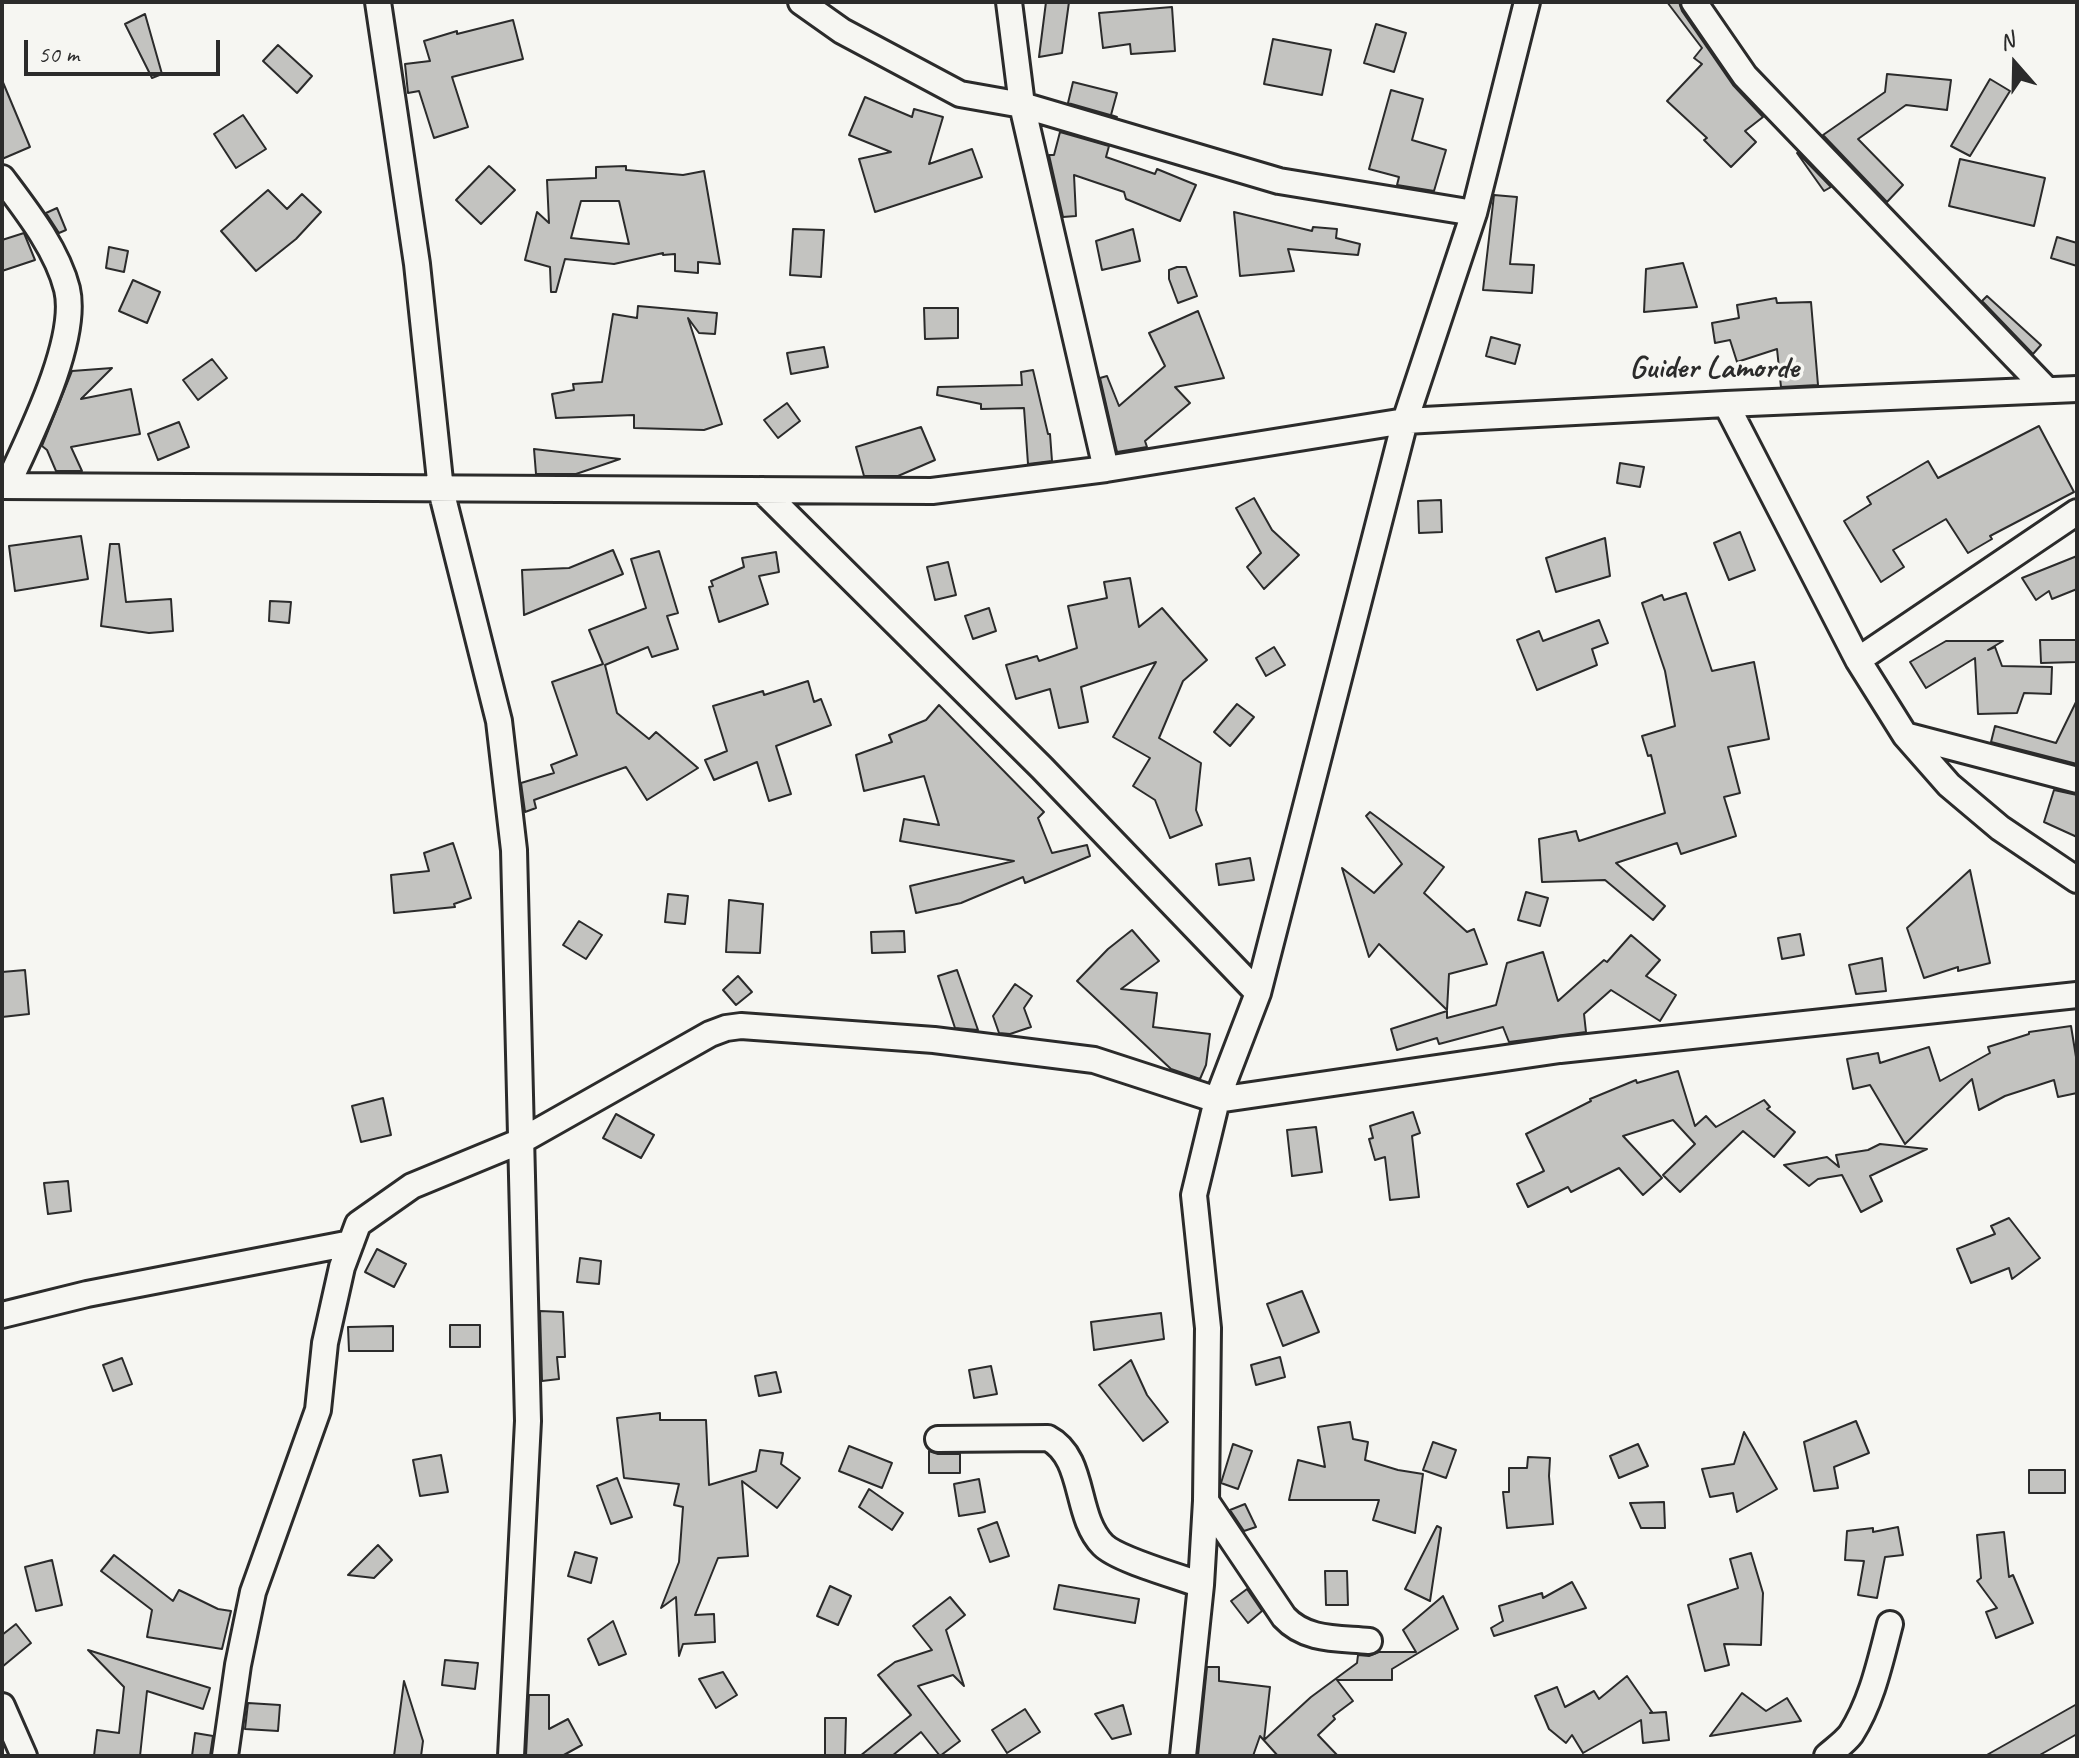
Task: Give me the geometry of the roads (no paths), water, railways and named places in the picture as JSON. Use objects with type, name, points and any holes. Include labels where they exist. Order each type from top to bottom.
[{"type":"street","points":[[378,2],[417,264],[441,490],[499,721],[514,850],[528,1421],[511,1756]]},
{"type":"street","points":[[801,2],[842,31],[960,94],[1022,105],[1279,181],[1474,213]]},
{"type":"street","points":[[1009,2],[1022,105],[1106,469]]},
{"type":"street","points":[[1183,1756],[1201,1585],[1206,1501],[1208,1328],[1194,1195],[1217,1100],[1258,993],[1405,421],[1474,213],[1527,2]]},
{"type":"street","points":[[1694,2],[1745,76],[2047,390]]},
{"type":"street","points":[[2,178],[53,255],[70,306],[63,346],[39,414],[5,486],[932,491],[1106,469],[1405,421],[2077,389]]},
{"type":"street","points":[[1726,404],[1858,660],[1905,735],[1949,785],[1989,820],[2077,880]]},
{"type":"street","points":[[762,490],[1042,768],[1258,993]]},
{"type":"street","points":[[1858,660],[2077,512]]},
{"type":"street","points":[[1905,735],[2077,780]]},
{"type":"street","points":[[225,1756],[238,1665],[253,1592],[318,1410],[325,1343],[342,1267],[358,1224],[412,1186],[521,1141],[710,1034],[741,1026],[934,1040],[1094,1060],[1217,1100],[1560,1050],[2077,995]]},
{"type":"street","points":[[2,1315],[87,1294],[351,1243]]},
{"type":"street","points":[[938,1439],[1048,1438],[1059,1444],[1068,1456],[1091,1531],[1106,1548],[1201,1585]]},
{"type":"street","points":[[1206,1501],[1295,1629],[1311,1635],[1369,1641]]},
{"type":"street","points":[[1827,1756],[1849,1737],[1864,1709],[1890,1624]]},
{"type":"street","points":[[2,1706],[24,1756]]},
{"type":"district","name":"Guider Lamorde","points":[[1714,369]]}]
